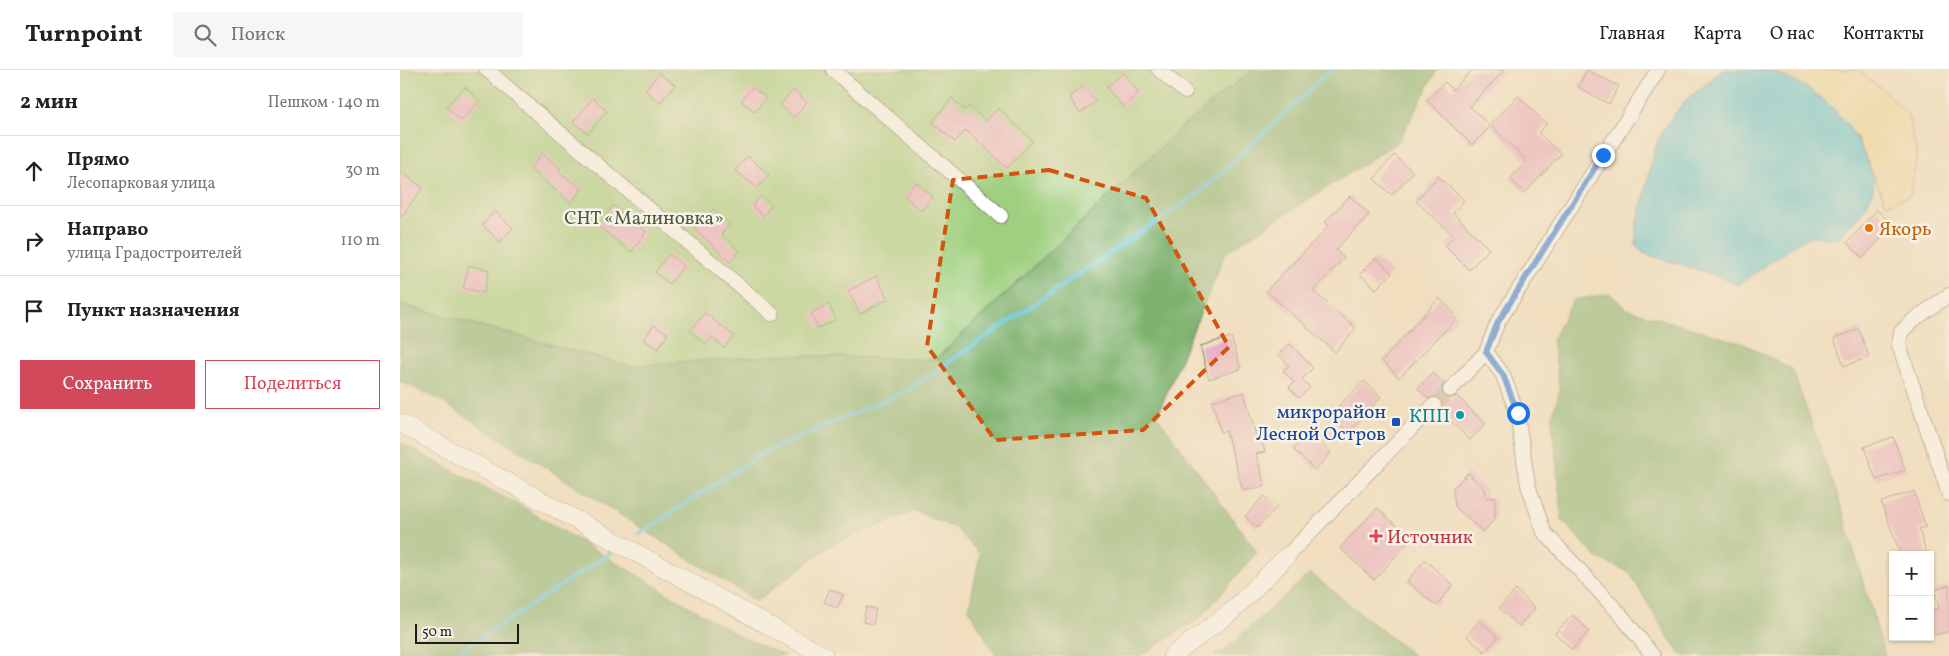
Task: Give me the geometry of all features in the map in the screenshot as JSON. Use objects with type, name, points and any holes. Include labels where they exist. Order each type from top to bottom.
[{"type":"street","points":[[487,70],[772,314]]},
{"type":"street","points":[[833,70],[1001,216]]},
{"type":"street","points":[[1159,70],[1185,92]]},
{"type":"street","points":[[1450,390],[1486,352],[1498,322],[1658,70]]},
{"type":"street","points":[[1949,294],[1912,321],[1901,332],[1899,345],[1949,494]]},
{"type":"street","points":[[1486,352],[1503,375],[1518,413],[1528,485],[1544,532],[1621,615],[1653,656]]},
{"type":"street","points":[[1172,656],[1231,612],[1434,405]]},
{"type":"street","points":[[400,422],[824,656]]},
{"type":"highlighted area","points":[[1049,170],[1146,198],[1229,347],[1143,430],[995,440],[927,346],[953,180]]},
{"type":"green space","name":"СНТ «Малиновка»","points":[[400,70],[1252,70],[1183,126],[935,360],[782,355],[629,366],[400,304]]},
{"type":"green space","points":[[1252,70],[1437,70],[1398,142],[1226,252],[1157,416],[1257,552],[1201,617],[1140,656],[996,656],[969,609],[980,554],[955,528],[915,511],[831,545],[756,601],[438,399],[400,381],[400,304],[629,366],[782,355],[935,360],[1183,126]]},
{"type":"green space","points":[[1610,294],[1627,309],[1744,344],[1792,369],[1839,500],[1885,656],[1683,656],[1668,637],[1629,572],[1597,558],[1562,520],[1552,418],[1560,389],[1552,340],[1573,300]]},
{"type":"green space","points":[[400,443],[524,508],[739,636],[786,656],[400,656]]},
{"type":"green space","points":[[1310,573],[1414,656],[1214,656],[1225,650]]},
{"type":"sand","points":[[1767,70],[1858,70],[1881,88],[1908,115],[1917,155],[1910,196],[1886,204],[1856,136],[1803,86]]},
{"type":"water","points":[[1723,70],[1769,71],[1800,84],[1814,93],[1827,103],[1849,127],[1869,164],[1873,181],[1871,197],[1858,216],[1837,239],[1813,236],[1800,241],[1738,285],[1718,276],[1643,253],[1636,245],[1636,230],[1655,148],[1663,130],[1685,101]]},
{"type":"building","points":[[1472,70],[1505,70],[1470,106],[1490,127],[1472,145],[1427,100],[1445,82],[1453,90]]},
{"type":"building","points":[[1587,70],[1619,86],[1609,104],[1578,87]]},
{"type":"building","points":[[659,73],[675,85],[660,103],[645,90]]},
{"type":"building","points":[[1123,73],[1139,93],[1123,107],[1106,87]]},
{"type":"building","points":[[1084,86],[1096,102],[1080,113],[1069,97]]},
{"type":"building","points":[[465,87],[480,101],[461,121],[446,107]]},
{"type":"building","points":[[752,87],[766,98],[755,112],[741,101]]},
{"type":"building","points":[[793,90],[807,102],[794,117],[780,105]]},
{"type":"building","points":[[1518,96],[1547,124],[1538,133],[1561,154],[1525,193],[1510,179],[1527,161],[1490,125]]},
{"type":"building","points":[[593,98],[607,111],[588,134],[573,122]]},
{"type":"building","points":[[952,98],[965,110],[969,106],[986,121],[998,108],[1033,141],[1007,168],[966,130],[955,142],[932,122]]},
{"type":"building","points":[[542,153],[560,168],[558,171],[582,189],[571,203],[530,169]]},
{"type":"building","points":[[1394,155],[1413,172],[1392,195],[1374,179]]},
{"type":"building","points":[[748,156],[769,175],[757,188],[735,170]]},
{"type":"building","points":[[400,171],[423,188],[400,218]]},
{"type":"building","points":[[1438,176],[1464,200],[1453,213],[1489,249],[1469,270],[1445,246],[1454,236],[1416,201]]},
{"type":"building","points":[[916,182],[933,197],[921,211],[904,196]]},
{"type":"building","points":[[761,196],[772,205],[763,216],[752,206]]},
{"type":"building","points":[[1350,196],[1369,214],[1336,250],[1344,258],[1313,291],[1356,328],[1335,352],[1266,291],[1329,226],[1325,222]]},
{"type":"building","points":[[613,206],[646,232],[631,252],[598,226]]},
{"type":"building","points":[[713,209],[730,224],[721,234],[740,251],[730,262],[695,229]]},
{"type":"building","points":[[1877,210],[1893,225],[1863,258],[1847,243]]},
{"type":"building","points":[[495,211],[513,228],[500,242],[482,225]]},
{"type":"building","points":[[669,254],[684,266],[669,284],[655,272]]},
{"type":"building","points":[[1376,258],[1392,273],[1376,289],[1360,274]]},
{"type":"building","points":[[469,265],[489,270],[484,293],[463,288]]},
{"type":"building","points":[[876,276],[888,299],[860,314],[848,291]]},
{"type":"building","points":[[1439,298],[1458,317],[1399,378],[1382,361]]},
{"type":"building","points":[[829,304],[836,320],[818,328],[811,313]]},
{"type":"building","points":[[705,313],[734,336],[724,348],[712,337],[706,344],[690,331]]},
{"type":"building","points":[[654,325],[668,334],[658,349],[643,340]]},
{"type":"building","points":[[1859,329],[1869,357],[1844,366],[1834,338]]},
{"type":"building","points":[[1231,337],[1241,369],[1209,379],[1200,346]]},
{"type":"building","points":[[1290,344],[1313,368],[1302,379],[1310,388],[1299,398],[1289,387],[1294,382],[1283,371],[1289,365],[1279,354]]},
{"type":"building","name":"КПП","points":[[1433,373],[1444,384],[1441,388],[1444,396],[1448,399],[1457,396],[1485,424],[1470,440],[1440,411],[1443,407],[1440,399],[1436,396],[1428,399],[1418,389]]},
{"type":"building","points":[[1364,381],[1381,397],[1348,433],[1330,414]]},
{"type":"building","points":[[1244,392],[1256,436],[1260,435],[1265,452],[1256,454],[1265,486],[1243,491],[1226,431],[1221,432],[1212,401]]},
{"type":"building","points":[[1308,432],[1331,453],[1315,470],[1293,449]]},
{"type":"building","points":[[1893,437],[1905,470],[1876,480],[1864,447]]},
{"type":"building","points":[[1468,473],[1485,489],[1486,498],[1495,497],[1495,519],[1483,532],[1455,507],[1453,488]]},
{"type":"building","points":[[1914,491],[1926,527],[1919,529],[1926,551],[1899,551],[1881,502]]},
{"type":"building","points":[[1264,496],[1277,507],[1257,528],[1245,516]]},
{"type":"building","points":[[1377,508],[1411,539],[1374,580],[1340,548]]},
{"type":"building","points":[[1425,560],[1453,585],[1436,606],[1407,581]]},
{"type":"building","points":[[1949,585],[1949,631],[1936,635],[1934,633],[1934,610],[1939,608],[1934,590]]},
{"type":"building","points":[[830,589],[843,595],[837,608],[824,602]]},
{"type":"building","points":[[1516,590],[1535,608],[1519,626],[1499,608]]},
{"type":"building","points":[[866,607],[876,609],[873,624],[863,622]]},
{"type":"building","points":[[1573,615],[1589,631],[1572,650],[1555,633]]},
{"type":"building","points":[[1479,620],[1498,637],[1485,652],[1467,636]]},
{"type":"waterway","points":[[639,534],[763,453],[906,391],[1202,191],[1331,70]]},
{"type":"waterway","points":[[453,656],[612,552]]},
{"type":"tunnel","points":[[1434,405],[1450,390]]},
{"type":"place","name":"Якорь","points":[[1869,228]]},
{"type":"place","name":"КПП","points":[[1460,415]]},
{"type":"place","name":"микрорайон Лесной Остров","points":[[1396,422]]},
{"type":"place","name":"Источник","points":[[1376,536]]},
{"type":"route","points":[[1518,413],[1503,375],[1486,352],[1498,322],[1603,155]]}]
